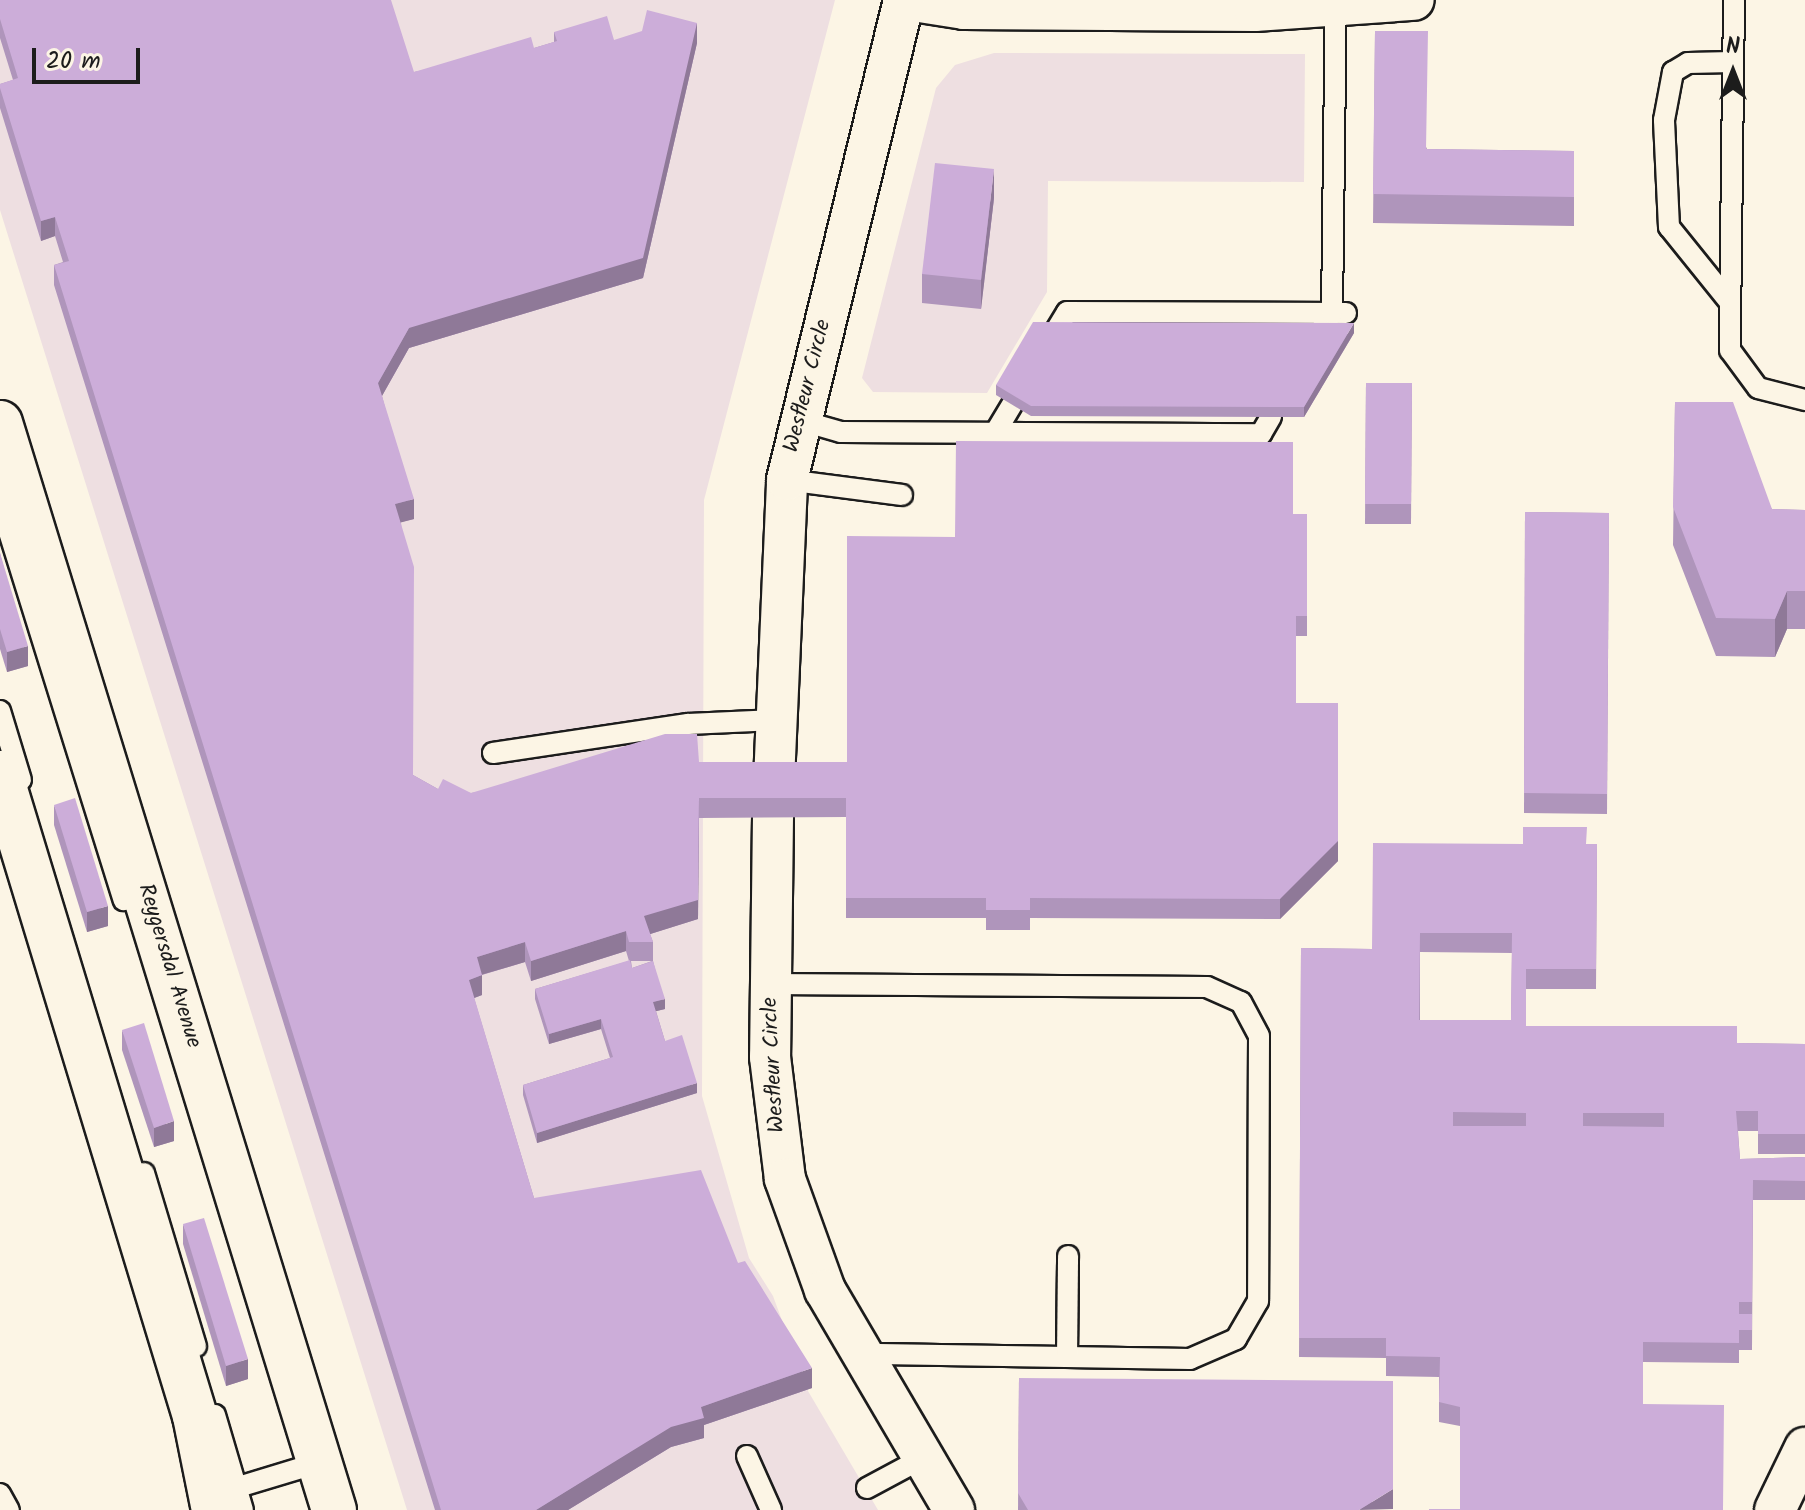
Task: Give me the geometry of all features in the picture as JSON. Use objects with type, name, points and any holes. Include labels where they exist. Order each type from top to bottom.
[{"type":"main road","name":"Reygersdal Avenue","points":[[0,423],[334,1510]]},
{"type":"main road","points":[[0,773],[195,1416],[225,1499]]},
{"type":"street","name":"Wesfleur Circle","points":[[954,1510],[816,1269],[785,1179],[771,1098],[770,984],[776,720],[787,480],[799,420],[906,0],[964,9],[1336,5],[1414,0]]},
{"type":"street","points":[[1775,1510],[1805,1448]]},
{"type":"lane","points":[[1734,0],[1728,300],[1730,350],[1746,377],[1772,396],[1805,400]]},
{"type":"lane","points":[[1319,333],[1339,313],[1336,5]]},
{"type":"lane","points":[[1728,300],[1669,227],[1664,120],[1673,72],[1688,63],[1732,62]]},
{"type":"lane","points":[[1055,332],[1067,312],[1339,313]]},
{"type":"lane","points":[[995,433],[1012,405]]},
{"type":"lane","points":[[799,420],[841,432],[1261,434],[1271,417]]},
{"type":"lane","points":[[787,480],[902,495]]},
{"type":"lane","points":[[0,503],[318,1510]]},
{"type":"lane","points":[[0,711],[225,1499],[243,1510]]},
{"type":"lane","points":[[493,753],[688,724],[776,720]]},
{"type":"lane","points":[[770,984],[1207,987],[1248,1009],[1259,1036],[1259,1287],[1247,1327],[1207,1356],[863,1354]]},
{"type":"lane","points":[[1067,1357],[1068,1256]]},
{"type":"lane","points":[[747,1456],[771,1510]]},
{"type":"lane","points":[[867,1488],[923,1458]]},
{"type":"lane","points":[[225,1499],[304,1467]]},
{"type":"lane","points":[[0,1494],[9,1510]]},
{"type":"shaded area","points":[[0,0],[835,0],[704,500],[702,1096],[749,1258],[773,1296],[808,1391],[878,1510],[407,1510],[0,210]]},
{"type":"shaded area","points":[[994,53],[1305,54],[1304,182],[1048,181],[1047,292],[987,393],[873,392],[862,378],[936,88],[955,65]]},
{"type":"building","points":[[0,0],[391,0],[414,72],[531,37],[534,48],[557,41],[554,32],[607,16],[614,40],[642,31],[647,10],[697,23],[643,258],[409,328],[378,383],[414,499],[395,504],[414,567],[413,775],[438,789],[443,779],[471,793],[665,734],[697,734],[699,762],[847,762],[847,536],[955,537],[956,441],[1293,442],[1293,514],[1307,514],[1307,616],[1296,616],[1296,703],[1338,703],[1338,841],[1280,899],[1030,898],[1030,910],[986,910],[986,898],[846,898],[846,798],[699,798],[698,900],[644,916],[653,942],[629,942],[626,931],[531,961],[525,942],[477,957],[482,975],[469,980],[534,1198],[701,1170],[738,1263],[745,1261],[812,1368],[701,1407],[704,1418],[671,1427],[536,1510],[441,1510],[54,265],[69,261],[55,217],[41,221],[0,88],[0,84],[18,78],[0,19]]},
{"type":"building","points":[[1375,31],[1428,31],[1426,149],[1574,151],[1574,197],[1373,194]]},
{"type":"building","points":[[935,163],[994,169],[981,280],[922,274]]},
{"type":"building","points":[[1033,322],[1354,323],[1304,407],[1271,407],[1031,406],[996,385]]},
{"type":"building","points":[[1366,383],[1412,383],[1411,504],[1365,504]]},
{"type":"building","points":[[1675,402],[1733,402],[1772,509],[1805,510],[1805,591],[1787,591],[1775,619],[1716,618],[1673,507]]},
{"type":"building","points":[[1525,512],[1609,513],[1607,794],[1524,793]]},
{"type":"building","points":[[0,553],[28,646],[7,652],[0,629]]},
{"type":"building","points":[[75,798],[108,906],[87,912],[54,805]]},
{"type":"building","points":[[1523,827],[1587,827],[1586,844],[1597,844],[1596,969],[1526,969],[1526,1026],[1737,1026],[1737,1043],[1805,1044],[1805,1134],[1758,1134],[1758,1111],[1736,1111],[1740,1159],[1805,1157],[1805,1181],[1753,1180],[1752,1302],[1739,1302],[1739,1314],[1752,1314],[1752,1330],[1739,1330],[1739,1343],[1643,1342],[1643,1404],[1724,1405],[1723,1510],[1460,1509],[1460,1407],[1439,1402],[1440,1357],[1386,1356],[1386,1338],[1299,1338],[1301,948],[1372,949],[1373,843],[1523,844]],"holes":[[[1420,933],[1512,933],[1511,1020],[1419,1020]],[[1453,1112],[1526,1113],[1526,1126],[1453,1126]],[[1583,1113],[1664,1113],[1664,1127],[1583,1126]]]},
{"type":"building","points":[[630,960],[632,968],[653,961],[665,999],[653,1002],[665,1041],[682,1035],[697,1083],[537,1133],[523,1085],[613,1057],[601,1019],[549,1034],[535,989]]},
{"type":"building","points":[[144,1023],[174,1121],[154,1128],[122,1030]]},
{"type":"building","points":[[204,1218],[248,1359],[226,1366],[183,1224]]},
{"type":"building","points":[[1019,1378],[1393,1381],[1393,1489],[1359,1510],[1028,1510],[1018,1493]]},
{"type":"building","points":[[1493,1509],[1493,1510],[1429,1510]]}]
